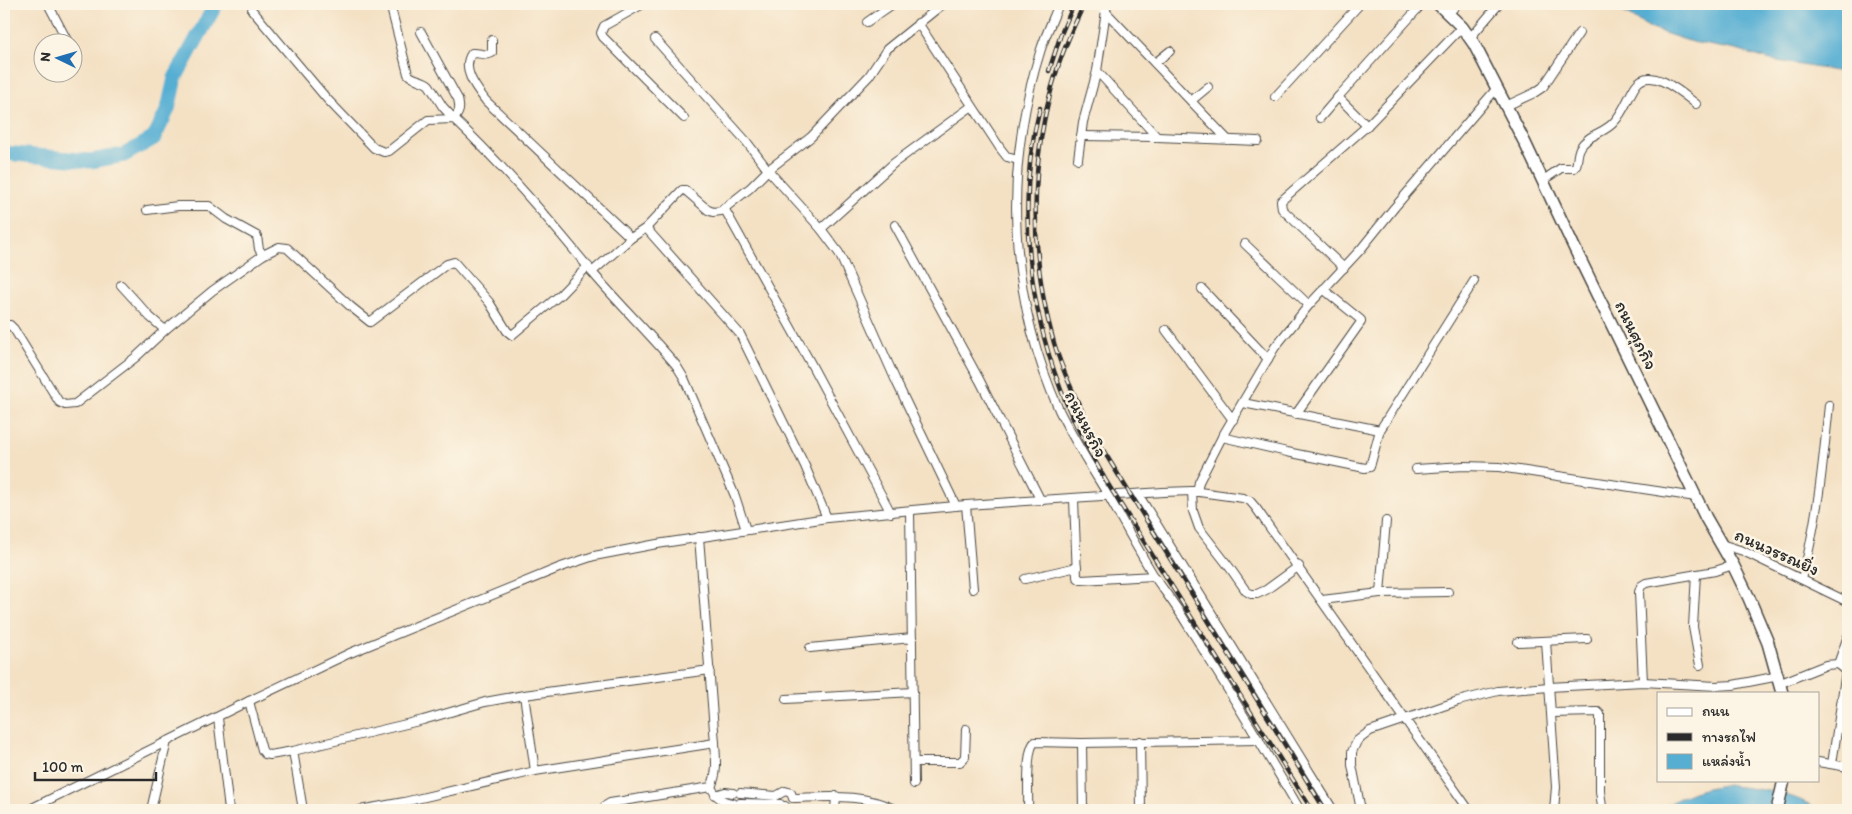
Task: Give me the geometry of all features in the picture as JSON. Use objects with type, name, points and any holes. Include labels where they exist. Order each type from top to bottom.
[{"type":"main road","name":"ถนนศุภกิจ","points":[[1438,4],[1449,13],[1470,38],[1497,88],[1696,497],[1733,566],[1760,625],[1781,684]]},
{"type":"main road","points":[[1777,810],[1784,782]]},
{"type":"street","points":[[48,4],[63,32]]},
{"type":"street","points":[[390,4],[408,74],[411,78],[426,82],[429,85],[454,119],[477,140],[532,200],[590,269],[667,354],[684,378],[735,496],[746,530]]},
{"type":"street","points":[[643,4],[604,26],[601,33],[609,44],[684,118]]},
{"type":"street","points":[[867,22],[893,4]]},
{"type":"street","points":[[4,325],[10,325],[14,329],[59,402],[65,405],[75,404],[136,357],[212,291],[263,255],[279,248],[287,248],[370,322],[447,264],[454,262],[489,302],[507,331],[512,335],[590,269],[646,228],[682,190],[708,210],[717,212],[724,208],[811,136],[869,76],[887,49],[943,4]]},
{"type":"street","name":"ถนนนรกิจ","points":[[1059,4],[1041,49],[1023,123],[1018,160],[1015,217],[1020,276],[1028,317],[1042,365],[1061,413],[1154,576],[1186,622],[1300,810]]},
{"type":"street","points":[[1275,96],[1360,4]]},
{"type":"street","points":[[1320,118],[1422,4]]},
{"type":"street","points":[[1449,13],[1457,4]]},
{"type":"street","points":[[1470,38],[1499,4]]},
{"type":"street","points":[[1106,7],[1228,140]]},
{"type":"street","points":[[1078,159],[1081,136],[1096,72],[1106,7]]},
{"type":"street","points":[[252,10],[327,99],[380,152],[390,150],[428,120],[454,119]]},
{"type":"street","points":[[918,23],[1007,157],[1018,160]]},
{"type":"street","points":[[1344,268],[1282,209],[1281,201],[1366,126],[1462,27]]},
{"type":"street","points":[[422,32],[458,99],[459,112],[454,119]]},
{"type":"street","points":[[1506,106],[1543,87],[1579,33]]},
{"type":"street","points":[[655,39],[746,141],[768,170],[839,253],[896,381],[956,506]]},
{"type":"street","points":[[492,40],[492,53],[484,55],[476,53],[469,56],[468,68],[475,87],[493,108],[631,238]]},
{"type":"street","points":[[1155,62],[1170,51]]},
{"type":"street","points":[[1096,72],[1157,137]]},
{"type":"street","points":[[1542,181],[1561,168],[1574,168],[1576,166],[1577,156],[1582,145],[1616,120],[1642,78],[1649,77],[1664,82],[1696,104]]},
{"type":"street","points":[[1191,101],[1208,87]]},
{"type":"street","points":[[1299,566],[1266,590],[1256,594],[1246,591],[1199,528],[1193,512],[1194,492],[1222,437],[1275,347],[1309,305],[1344,268],[1497,88]]},
{"type":"street","points":[[1338,97],[1366,126]]},
{"type":"street","points":[[821,230],[894,164],[972,106]]},
{"type":"street","points":[[1081,136],[1258,141]]},
{"type":"street","points":[[147,210],[178,206],[208,206],[226,219],[257,236],[259,249],[263,255]]},
{"type":"street","points":[[724,208],[810,362],[890,513]]},
{"type":"street","points":[[895,225],[980,381],[1042,501]]},
{"type":"street","points":[[646,228],[740,334],[805,466],[827,518]]},
{"type":"street","points":[[1245,244],[1309,305]]},
{"type":"street","points":[[1222,437],[1365,468],[1370,467],[1380,430],[1474,281]]},
{"type":"street","points":[[120,285],[165,330]]},
{"type":"street","points":[[1202,289],[1268,359]]},
{"type":"street","points":[[1296,414],[1361,322],[1361,320],[1323,289]]},
{"type":"street","points":[[1166,330],[1233,420]]},
{"type":"street","points":[[1243,403],[1380,430]]},
{"type":"street","points":[[1802,579],[1810,550],[1829,406]]},
{"type":"street","points":[[1416,469],[1464,466],[1500,467],[1696,497]]},
{"type":"street","points":[[28,810],[167,741],[218,718],[249,701],[350,654],[561,567],[594,556],[700,537],[827,518],[966,505],[1194,492],[1243,498],[1250,501],[1299,566],[1469,810]]},
{"type":"street","points":[[1138,494],[1333,810]]},
{"type":"street","points":[[1074,499],[1077,577],[1081,580],[1154,576]]},
{"type":"street","points":[[966,505],[973,589]]},
{"type":"street","points":[[910,511],[914,784]]},
{"type":"street","points":[[1380,593],[1386,521]]},
{"type":"street","points":[[700,537],[715,743],[716,771],[711,787],[715,795],[725,802],[790,804],[793,798]]},
{"type":"street","name":"ถนนวรรณยิ่ง","points":[[1721,544],[1743,551],[1848,602]]},
{"type":"street","points":[[1643,682],[1639,592],[1641,586],[1646,583],[1733,566]]},
{"type":"street","points":[[1025,579],[1077,567]]},
{"type":"street","points":[[1696,574],[1693,627],[1700,666]]},
{"type":"street","points":[[1322,600],[1380,593],[1448,592]]},
{"type":"street","points":[[1838,664],[1848,636]]},
{"type":"street","points":[[810,648],[912,638]]},
{"type":"street","points":[[1518,642],[1587,639]]},
{"type":"street","points":[[1546,641],[1556,787],[1554,810]]},
{"type":"street","points":[[1361,810],[1352,765],[1352,752],[1356,741],[1370,731],[1458,701],[1498,692],[1549,687],[1643,682],[1716,686],[1781,684],[1826,665],[1838,664],[1847,672],[1832,764]]},
{"type":"street","points":[[249,701],[262,750],[265,754],[270,755],[423,720],[485,702],[710,670]]},
{"type":"street","points":[[786,699],[913,692]]},
{"type":"street","points":[[524,695],[535,771]]},
{"type":"street","points":[[1551,713],[1598,712],[1600,714],[1600,791],[1602,807]]},
{"type":"street","points":[[218,718],[229,810]]},
{"type":"street","points":[[914,762],[960,762],[965,757],[966,728]]},
{"type":"street","points":[[1028,810],[1029,756],[1032,744],[1035,742],[1259,740]]},
{"type":"street","points":[[151,810],[167,741]]},
{"type":"street","points":[[1140,741],[1141,810]]},
{"type":"street","points":[[360,810],[391,808],[535,771],[715,743]]},
{"type":"street","points":[[1082,743],[1083,810]]},
{"type":"street","points":[[293,751],[303,810]]},
{"type":"street","points":[[1820,762],[1848,767]]},
{"type":"street","points":[[603,810],[610,803],[711,787]]},
{"type":"street","points":[[715,795],[725,792],[736,793],[782,804]]},
{"type":"street","points":[[782,804],[782,792],[788,792],[793,798]]},
{"type":"street","points":[[836,796],[836,810]]},
{"type":"street","points":[[793,798],[854,797],[896,810]]},
{"type":"water","points":[[1610,4],[1848,4],[1848,73],[1771,60],[1736,50],[1692,42],[1652,29]]},
{"type":"water","points":[[1727,785],[1786,795],[1819,810],[1660,810],[1692,793]]},
{"type":"waterway","points":[[4,153],[91,161],[124,155],[154,138],[168,109],[175,78],[216,4]]},
{"type":"railway","points":[[1049,71],[1061,34],[1074,4]]},
{"type":"railway","points":[[1084,4],[1057,70],[1041,137],[1037,172],[1037,241],[1040,276],[1054,343],[1067,379],[1095,437],[1325,810]]},
{"type":"railway","points":[[1040,108],[1032,144],[1028,182],[1030,259],[1035,298],[1044,336],[1068,407],[1081,436],[1106,481],[1312,810]]}]
